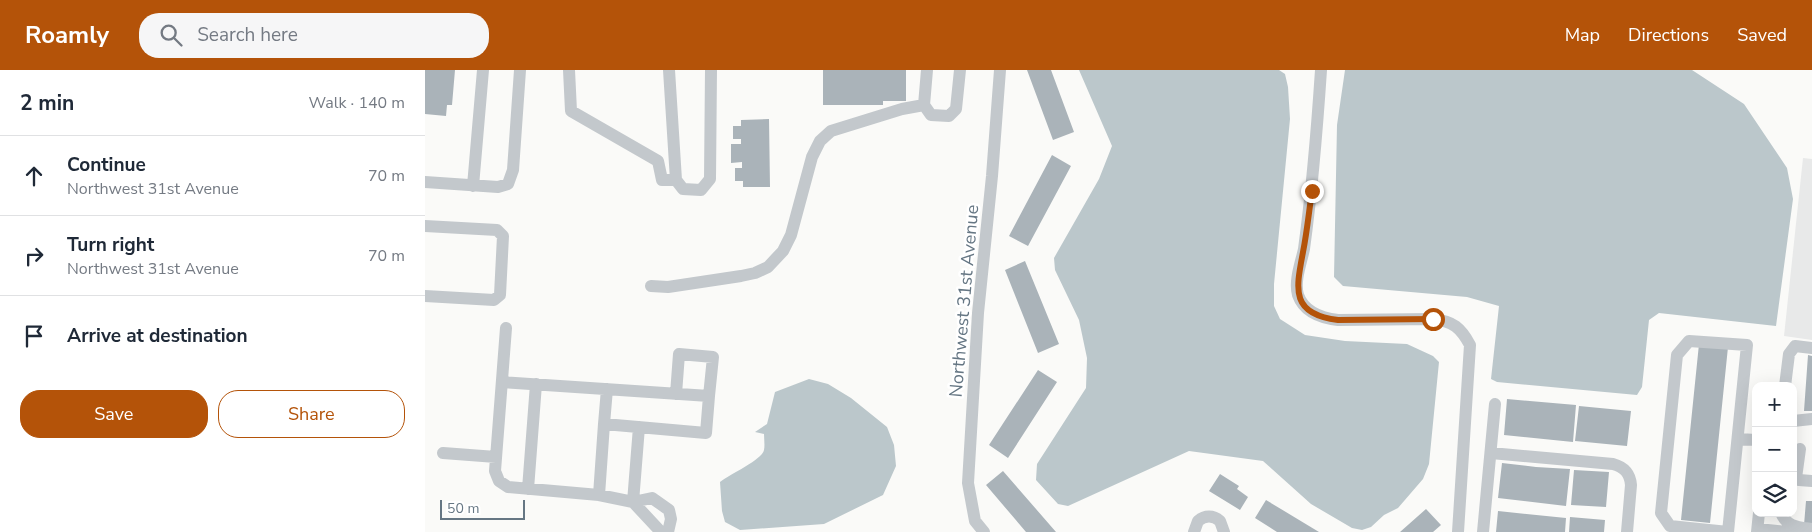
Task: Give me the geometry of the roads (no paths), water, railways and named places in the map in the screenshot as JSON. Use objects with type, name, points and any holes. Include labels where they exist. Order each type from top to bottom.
[{"type":"street","points":[[473,186],[483,70]]},
{"type":"street","points":[[425,182],[498,188],[508,184],[513,170],[520,70]]},
{"type":"street","points":[[569,70],[571,111],[658,161],[663,180],[676,180]]},
{"type":"street","points":[[669,70],[676,180],[683,190],[701,190],[710,180],[711,70]]},
{"type":"street","points":[[927,70],[924,105],[931,114],[949,116],[956,109],[960,70]]},
{"type":"street","name":"Northwest 31st Avenue","points":[[984,532],[975,521],[968,483],[978,314],[992,176],[999,70]]},
{"type":"street","points":[[1321,70],[1312,191],[1303,254],[1299,267],[1297,292],[1301,301],[1310,311],[1323,318],[1338,320],[1446,320],[1459,329],[1466,338],[1470,345],[1459,532]]},
{"type":"street","points":[[651,286],[668,287],[741,276],[755,273],[767,267],[783,251],[791,235],[812,157],[820,141],[831,131],[901,109],[924,105]]},
{"type":"street","points":[[425,226],[497,230],[503,236],[500,295],[494,300],[425,296]]},
{"type":"street","points":[[507,328],[495,471],[499,481],[508,487],[599,495],[633,502],[652,498],[669,510],[671,520],[668,532]]},
{"type":"street","points":[[1689,341],[1747,345],[1738,438],[1728,532],[1670,526],[1661,513],[1677,355],[1689,341]]},
{"type":"street","points":[[1786,382],[1789,354],[1795,346],[1812,348]]},
{"type":"street","points":[[604,424],[706,433],[713,357],[679,354],[676,394]]},
{"type":"street","points":[[502,382],[709,396]]},
{"type":"street","points":[[529,489],[536,384]]},
{"type":"street","points":[[599,495],[607,389]]},
{"type":"street","points":[[1483,532],[1495,404]]},
{"type":"street","points":[[1797,421],[1812,419]]},
{"type":"street","points":[[639,427],[633,502],[661,532]]},
{"type":"street","points":[[1738,438],[1752,440]]},
{"type":"street","points":[[443,452],[496,457]]},
{"type":"street","points":[[1800,452],[1796,478],[1812,481]]},
{"type":"street","points":[[1491,453],[1613,464],[1624,468],[1630,478],[1631,485],[1627,532]]},
{"type":"street","points":[[1194,532],[1198,520],[1211,516],[1220,521],[1224,532]]},
{"type":"street","points":[[1759,517],[1757,530],[1781,531],[1777,517]]},
{"type":"street","points":[[1782,517],[1784,521],[1792,525],[1812,529]]}]
